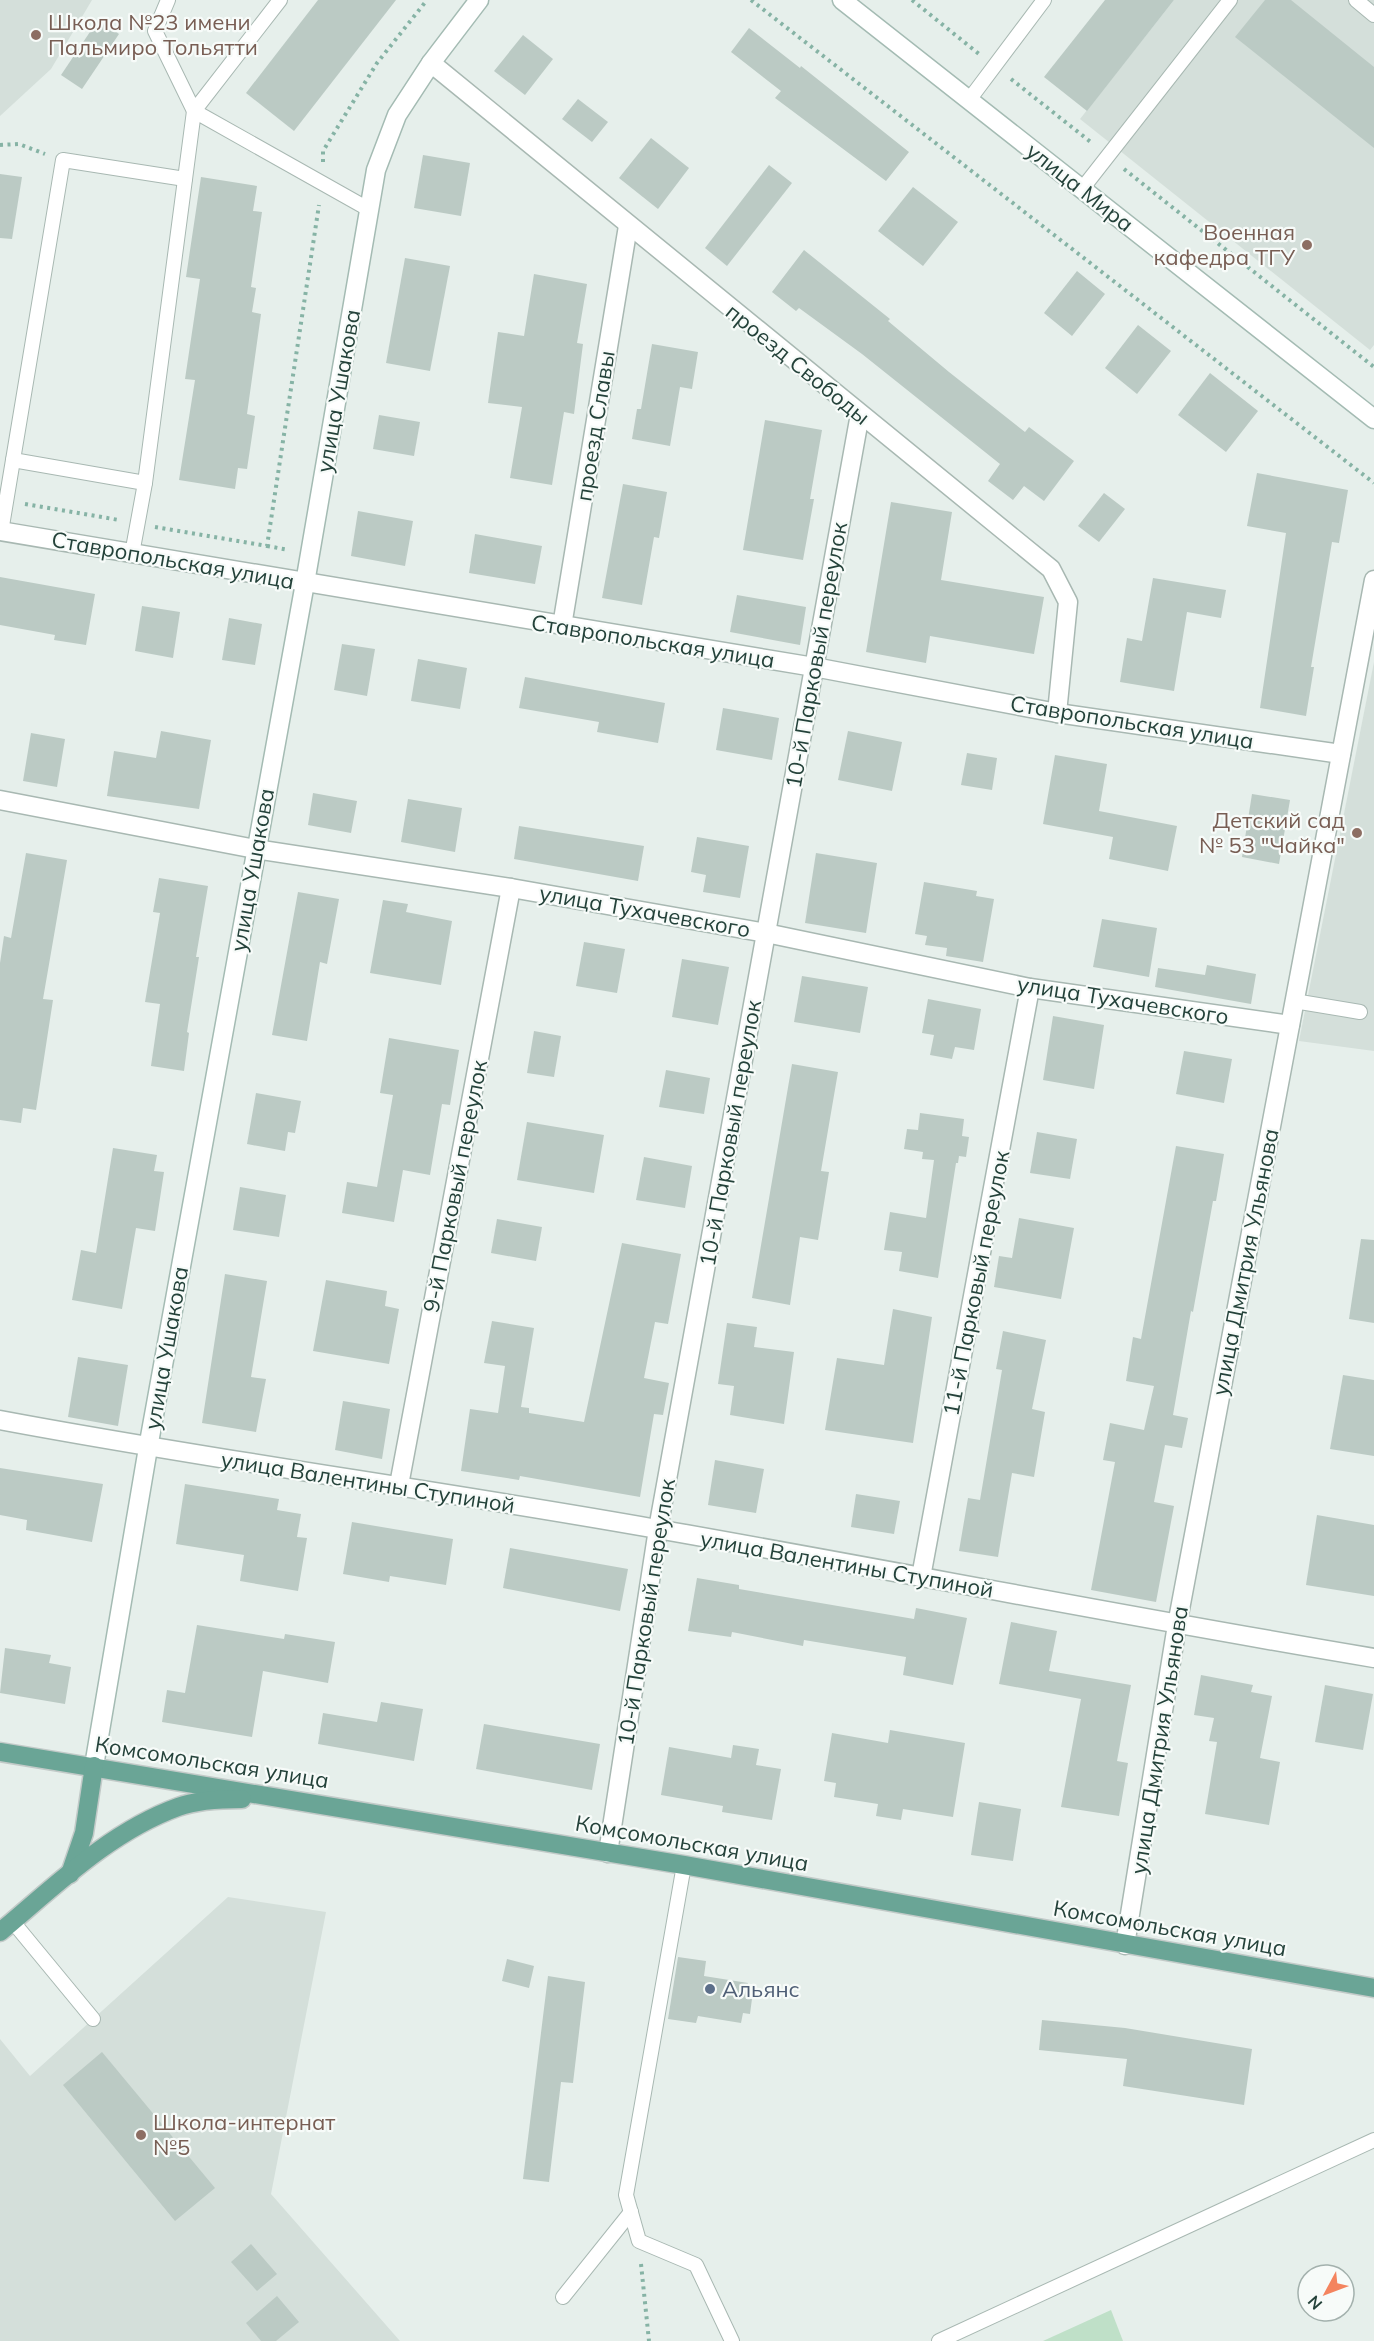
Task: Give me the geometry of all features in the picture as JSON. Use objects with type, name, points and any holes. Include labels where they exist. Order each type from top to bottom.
[{"type":"main road","name":"Комсомольская улица","points":[[0,1752],[684,1865],[1374,1988]]},
{"type":"main road","points":[[70,1874],[84,1833],[94,1766]]},
{"type":"main road","points":[[6,1927],[103,1848],[146,1822],[179,1807],[222,1799],[286,1799]]},
{"type":"street","name":"улица Ушакова","points":[[94,1766],[148,1448],[305,582],[376,170],[398,115],[431,63],[479,0]]},
{"type":"street","name":"улица Мира","points":[[842,0],[1374,419]]},
{"type":"street","name":"проезд Свободы","points":[[431,63],[1051,569],[1068,603],[1057,713]]},
{"type":"street","name":"проезд Славы","points":[[562,627],[628,226]]},
{"type":"street","name":"10-й Парковый переулок","points":[[608,1853],[658,1529],[860,414]]},
{"type":"street","name":"Ставропольская улица","points":[[1,532],[562,627],[814,667],[1057,713],[1341,754]]},
{"type":"street","name":"улица Дмитрия Ульянова","points":[[1125,1945],[1177,1625],[1374,580]]},
{"type":"street","name":"улица Тухачевского","points":[[0,800],[255,849],[511,888],[766,933],[1030,988],[1290,1025]]},
{"type":"street","name":"9-й Парковый переулок","points":[[399,1485],[511,888]]},
{"type":"street","name":"11-й Парковый переулок","points":[[921,1577],[1030,988]]},
{"type":"street","name":"улица Валентины Ступиной","points":[[0,1420],[148,1448],[399,1485],[658,1529],[1177,1625],[1374,1658]]},
{"type":"lane","points":[[168,0],[155,31],[194,111],[370,210]]},
{"type":"lane","points":[[132,554],[145,483],[194,111],[280,0]]},
{"type":"lane","points":[[969,100],[1044,0]]},
{"type":"lane","points":[[1082,189],[1230,0]]},
{"type":"lane","points":[[1356,0],[1374,15]]},
{"type":"lane","points":[[1,532],[63,160],[185,179]]},
{"type":"lane","points":[[13,460],[145,483]]},
{"type":"lane","points":[[1294,1001],[1360,1012]]},
{"type":"lane","points":[[684,1865],[626,2195],[639,2241],[696,2265],[732,2341]]},
{"type":"lane","points":[[6,1927],[93,2019]]},
{"type":"lane","points":[[939,2341],[1374,2140]]},
{"type":"lane","points":[[563,2297],[631,2212]]},
{"type":"path","points":[[6,501],[267,546],[322,183],[323,151],[377,63],[427,0]]},
{"type":"path","points":[[751,0],[1374,483]]},
{"type":"path","points":[[912,0],[1374,367]]},
{"type":"path","points":[[0,145],[19,144],[63,160]]},
{"type":"path","points":[[639,2241],[649,2341]]},
{"type":"shaded area","name":"Школа №23 имени Пальмиро Тольятти","points":[[0,0],[92,0],[51,69],[0,116]]},
{"type":"shaded area","name":"Военная кафедра ТГУ","points":[[1174,0],[1374,0],[1374,345],[1370,350],[1080,119]]},
{"type":"shaded area","name":"Детский сад № 53 \"Чайка\"","points":[[1374,662],[1374,1051],[1299,1041]]},
{"type":"shaded area","name":"Школа-интернат №5","points":[[228,1897],[326,1912],[271,2194],[400,2341],[0,2341],[0,2039],[30,2076]]},
{"type":"green space","points":[[1111,2310],[1123,2341],[1043,2341]]},
{"type":"building","points":[[318,0],[396,0],[294,131],[246,93]]},
{"type":"building","points":[[1105,0],[1174,0],[1087,111],[1044,77]]},
{"type":"building","points":[[1265,0],[1291,0],[1374,67],[1374,148],[1235,37]]},
{"type":"building","points":[[98,20],[119,34],[82,89],[61,75]]},
{"type":"building","points":[[749,28],[800,68],[801,66],[909,152],[886,181],[775,98],[781,91],[731,52]]},
{"type":"building","points":[[523,35],[553,59],[525,95],[494,71]]},
{"type":"building","points":[[578,99],[608,122],[592,142],[562,119]]},
{"type":"building","points":[[651,138],[689,168],[658,209],[619,178]]},
{"type":"building","points":[[423,155],[470,163],[461,216],[414,208]]},
{"type":"building","points":[[769,165],[792,183],[727,266],[705,248]]},
{"type":"building","points":[[0,174],[22,177],[12,239],[0,238]]},
{"type":"building","points":[[201,177],[257,186],[253,211],[262,212],[251,287],[256,288],[252,312],[261,314],[247,414],[255,416],[247,469],[238,468],[235,489],[179,480],[195,380],[185,379],[200,279],[186,277]]},
{"type":"building","points":[[913,187],[958,222],[923,266],[878,231]]},
{"type":"building","points":[[804,250],[890,319],[888,321],[949,372],[1025,432],[1029,427],[1074,461],[1044,501],[1024,486],[1013,500],[988,481],[1000,464],[862,354],[799,308],[796,311],[772,292]]},
{"type":"building","points":[[405,258],[450,266],[430,371],[386,363]]},
{"type":"building","points":[[1077,271],[1105,294],[1072,336],[1044,313]]},
{"type":"building","points":[[534,274],[587,284],[577,343],[583,344],[574,414],[564,412],[552,485],[510,478],[522,407],[488,403],[498,332],[524,336]]},
{"type":"building","points":[[1138,325],[1171,351],[1137,394],[1105,368]]},
{"type":"building","points":[[652,344],[698,352],[692,389],[680,387],[670,446],[632,439],[637,409],[641,409]]},
{"type":"building","points":[[1210,373],[1258,411],[1226,452],[1178,415]]},
{"type":"building","points":[[379,415],[420,422],[414,456],[373,449]]},
{"type":"building","points":[[765,420],[822,430],[810,499],[814,499],[803,560],[743,550]]},
{"type":"building","points":[[1257,473],[1348,490],[1339,543],[1332,542],[1311,667],[1314,667],[1306,716],[1260,708],[1286,533],[1247,526]]},
{"type":"building","points":[[623,484],[667,492],[659,538],[654,537],[642,605],[602,598]]},
{"type":"building","points":[[1104,493],[1125,509],[1099,542],[1078,526]]},
{"type":"building","points":[[891,502],[952,512],[941,580],[1044,597],[1034,654],[930,636],[926,663],[866,652]]},
{"type":"building","points":[[358,511],[413,521],[405,566],[351,556]]},
{"type":"building","points":[[475,534],[542,546],[535,584],[469,573]]},
{"type":"building","points":[[0,577],[95,594],[86,645],[54,640],[55,635],[0,625]]},
{"type":"building","points":[[1153,578],[1226,590],[1221,618],[1187,612],[1174,691],[1120,682],[1127,638],[1142,641]]},
{"type":"building","points":[[737,595],[806,607],[800,645],[730,632]]},
{"type":"building","points":[[142,606],[180,612],[173,658],[135,651]]},
{"type":"building","points":[[229,618],[262,624],[255,665],[222,660]]},
{"type":"building","points":[[342,644],[375,649],[367,696],[334,690]]},
{"type":"building","points":[[418,659],[467,668],[460,709],[411,701]]},
{"type":"building","points":[[525,677],[665,703],[658,743],[597,732],[599,722],[519,708]]},
{"type":"building","points":[[723,708],[779,718],[772,760],[716,750]]},
{"type":"building","points":[[161,731],[211,740],[199,809],[107,796],[114,751],[156,758]]},
{"type":"building","points":[[848,731],[902,742],[892,791],[838,780]]},
{"type":"building","points":[[31,733],[65,739],[57,787],[23,781]]},
{"type":"building","points":[[967,753],[997,758],[992,790],[961,785]]},
{"type":"building","points":[[1055,755],[1107,764],[1099,811],[1177,826],[1168,871],[1109,859],[1113,837],[1043,824]]},
{"type":"building","points":[[313,793],[357,801],[351,833],[308,825]]},
{"type":"building","points":[[1252,794],[1290,800],[1279,864],[1242,857]]},
{"type":"building","points":[[408,799],[462,808],[455,852],[401,842]]},
{"type":"building","points":[[519,826],[644,846],[638,881],[514,859]]},
{"type":"building","points":[[697,837],[749,846],[740,898],[703,892],[706,875],[691,872]]},
{"type":"building","points":[[26,853],[67,860],[43,999],[53,1000],[36,1110],[23,1108],[21,1123],[0,1120],[0,963],[4,936],[11,938]]},
{"type":"building","points":[[816,853],[877,863],[866,933],[805,923]]},
{"type":"building","points":[[159,878],[208,886],[196,957],[199,957],[187,1032],[189,1033],[184,1071],[151,1066],[160,1004],[145,1002],[160,913],[153,912]]},
{"type":"building","points":[[924,882],[977,891],[976,896],[994,899],[983,962],[946,956],[947,948],[925,945],[927,936],[915,934]]},
{"type":"building","points":[[298,892],[339,899],[327,964],[320,962],[307,1041],[272,1035]]},
{"type":"building","points":[[383,900],[408,904],[406,912],[452,921],[441,985],[370,973]]},
{"type":"building","points":[[1102,919],[1157,928],[1149,977],[1093,967]]},
{"type":"building","points":[[584,942],[625,949],[617,993],[576,986]]},
{"type":"building","points":[[682,959],[729,967],[718,1025],[672,1017]]},
{"type":"building","points":[[1207,965],[1256,974],[1251,1004],[1155,987],[1158,968],[1205,975]]},
{"type":"building","points":[[802,976],[868,987],[860,1033],[794,1022]]},
{"type":"building","points":[[928,999],[981,1009],[974,1050],[955,1047],[952,1059],[930,1055],[934,1035],[922,1033]]},
{"type":"building","points":[[1053,1016],[1104,1025],[1094,1089],[1043,1080]]},
{"type":"building","points":[[534,1031],[561,1036],[554,1077],[527,1073]]},
{"type":"building","points":[[389,1038],[459,1050],[450,1105],[442,1104],[430,1175],[403,1170],[394,1222],[342,1213],[347,1182],[377,1187],[393,1095],[380,1093]]},
{"type":"building","points":[[1184,1051],[1232,1059],[1224,1103],[1176,1094]]},
{"type":"building","points":[[792,1064],[838,1072],[821,1171],[829,1172],[818,1240],[800,1237],[790,1305],[752,1298]]},
{"type":"building","points":[[666,1070],[710,1078],[704,1114],[659,1107]]},
{"type":"building","points":[[256,1093],[301,1101],[295,1133],[288,1132],[285,1151],[247,1144]]},
{"type":"building","points":[[920,1113],[964,1119],[962,1136],[969,1137],[966,1157],[959,1156],[958,1163],[956,1163],[938,1278],[899,1271],[902,1252],[884,1250],[890,1212],[926,1218],[934,1160],[922,1159],[923,1152],[904,1149],[907,1129],[918,1130]]},
{"type":"building","points":[[527,1122],[604,1135],[594,1193],[517,1180]]},
{"type":"building","points":[[1037,1132],[1077,1139],[1070,1179],[1030,1173]]},
{"type":"building","points":[[1176,1146],[1224,1154],[1193,1312],[1191,1311],[1173,1415],[1188,1418],[1182,1448],[1165,1445],[1154,1502],[1174,1506],[1156,1602],[1091,1590],[1115,1462],[1103,1460],[1110,1423],[1144,1430],[1154,1386],[1126,1381],[1133,1337],[1141,1339]]},
{"type":"building","points":[[113,1148],[157,1155],[154,1171],[164,1172],[155,1231],[136,1228],[122,1309],[72,1300],[81,1250],[96,1253]]},
{"type":"building","points":[[644,1157],[692,1166],[685,1208],[636,1200]]},
{"type":"building","points":[[240,1187],[286,1195],[279,1237],[233,1230]]},
{"type":"building","points":[[1019,1218],[1074,1228],[1061,1299],[994,1287],[999,1256],[1012,1258]]},
{"type":"building","points":[[497,1219],[542,1227],[536,1261],[491,1253]]},
{"type":"building","points":[[1361,1239],[1374,1240],[1374,1323],[1349,1319]]},
{"type":"building","points":[[622,1243],[681,1254],[668,1324],[655,1322],[644,1378],[669,1383],[663,1415],[654,1414],[640,1497],[520,1476],[519,1480],[461,1471],[470,1409],[498,1413],[505,1366],[484,1363],[492,1321],[534,1328],[521,1407],[529,1408],[529,1413],[584,1422]]},
{"type":"building","points":[[225,1274],[267,1281],[251,1377],[266,1379],[256,1432],[202,1423]]},
{"type":"building","points":[[326,1280],[387,1291],[385,1306],[399,1309],[389,1364],[313,1351]]},
{"type":"building","points":[[893,1309],[932,1317],[913,1443],[825,1430],[837,1358],[884,1365]]},
{"type":"building","points":[[727,1323],[757,1327],[754,1347],[794,1352],[784,1424],[730,1415],[734,1386],[718,1384]]},
{"type":"building","points":[[1003,1331],[1046,1340],[1032,1409],[1045,1412],[1034,1477],[1012,1473],[998,1557],[959,1551],[968,1498],[980,1500],[1002,1370],[996,1369]]},
{"type":"building","points":[[78,1357],[128,1365],[118,1426],[68,1417]]},
{"type":"building","points":[[1343,1375],[1374,1380],[1374,1456],[1330,1449]]},
{"type":"building","points":[[343,1401],[390,1409],[382,1459],[335,1450]]},
{"type":"building","points":[[715,1460],[764,1469],[756,1513],[708,1505]]},
{"type":"building","points":[[0,1468],[103,1484],[92,1542],[26,1530],[27,1520],[0,1515]]},
{"type":"building","points":[[185,1484],[279,1499],[277,1510],[301,1514],[297,1537],[307,1538],[298,1591],[240,1581],[244,1555],[176,1544]]},
{"type":"building","points":[[856,1494],[900,1501],[894,1534],[851,1527]]},
{"type":"building","points":[[1317,1515],[1374,1525],[1374,1596],[1306,1585]]},
{"type":"building","points":[[352,1522],[453,1539],[446,1585],[390,1576],[389,1582],[343,1574]]},
{"type":"building","points":[[510,1548],[628,1569],[620,1611],[503,1588]]},
{"type":"building","points":[[697,1578],[739,1585],[739,1589],[914,1619],[916,1608],[967,1618],[953,1685],[903,1675],[906,1657],[804,1640],[803,1646],[732,1632],[731,1637],[688,1631]]},
{"type":"building","points":[[1011,1622],[1057,1631],[1049,1671],[1131,1685],[1117,1761],[1128,1763],[1119,1816],[1061,1807],[1081,1699],[999,1684]]},
{"type":"building","points":[[197,1625],[284,1639],[285,1634],[335,1642],[328,1683],[263,1671],[252,1737],[162,1722],[167,1690],[185,1693]]},
{"type":"building","points":[[5,1648],[51,1655],[49,1663],[71,1667],[65,1704],[0,1693]]},
{"type":"building","points":[[1201,1675],[1253,1685],[1251,1692],[1272,1696],[1260,1758],[1280,1762],[1269,1825],[1205,1814],[1217,1742],[1209,1741],[1214,1718],[1194,1715]]},
{"type":"building","points":[[1325,1685],[1373,1694],[1363,1750],[1315,1742]]},
{"type":"building","points":[[381,1702],[423,1709],[414,1761],[318,1744],[323,1713],[377,1722]]},
{"type":"building","points":[[484,1724],[600,1744],[592,1790],[476,1769]]},
{"type":"building","points":[[890,1730],[965,1743],[953,1817],[903,1809],[901,1820],[876,1816],[878,1804],[834,1797],[836,1783],[824,1781],[832,1733],[888,1743]]},
{"type":"building","points":[[733,1745],[759,1749],[756,1765],[781,1769],[772,1820],[722,1812],[723,1806],[661,1795],[669,1747],[731,1758]]},
{"type":"building","points":[[979,1802],[1021,1809],[1013,1861],[971,1855]]},
{"type":"building","name":"Альянс","points":[[678,1957],[706,1961],[704,1976],[748,1983],[746,1990],[753,1991],[750,2014],[743,2013],[741,2023],[698,2016],[696,2023],[668,2019]]},
{"type":"building","points":[[507,1959],[534,1966],[529,1988],[502,1981]]},
{"type":"building","points":[[548,1976],[585,1982],[573,2083],[561,2082],[549,2182],[523,2179]]},
{"type":"building","points":[[1042,2020],[1125,2028],[1252,2049],[1244,2105],[1123,2086],[1127,2059],[1039,2050]]},
{"type":"building","points":[[102,2052],[215,2188],[175,2221],[63,2085]]},
{"type":"building","points":[[251,2244],[277,2274],[257,2291],[231,2262]]},
{"type":"building","points":[[277,2296],[299,2322],[276,2341],[261,2341],[246,2323]]},
{"type":"place","name":"Школа №23 имени Пальмиро Тольятти","points":[[36,35]]},
{"type":"place","name":"Военная кафедра ТГУ","points":[[1307,245]]},
{"type":"place","name":"Детский сад № 53 \"Чайка\"","points":[[1357,833]]},
{"type":"place","name":"Альянс","points":[[710,1989]]},
{"type":"place","name":"Школа-интернат №5","points":[[141,2135]]}]
